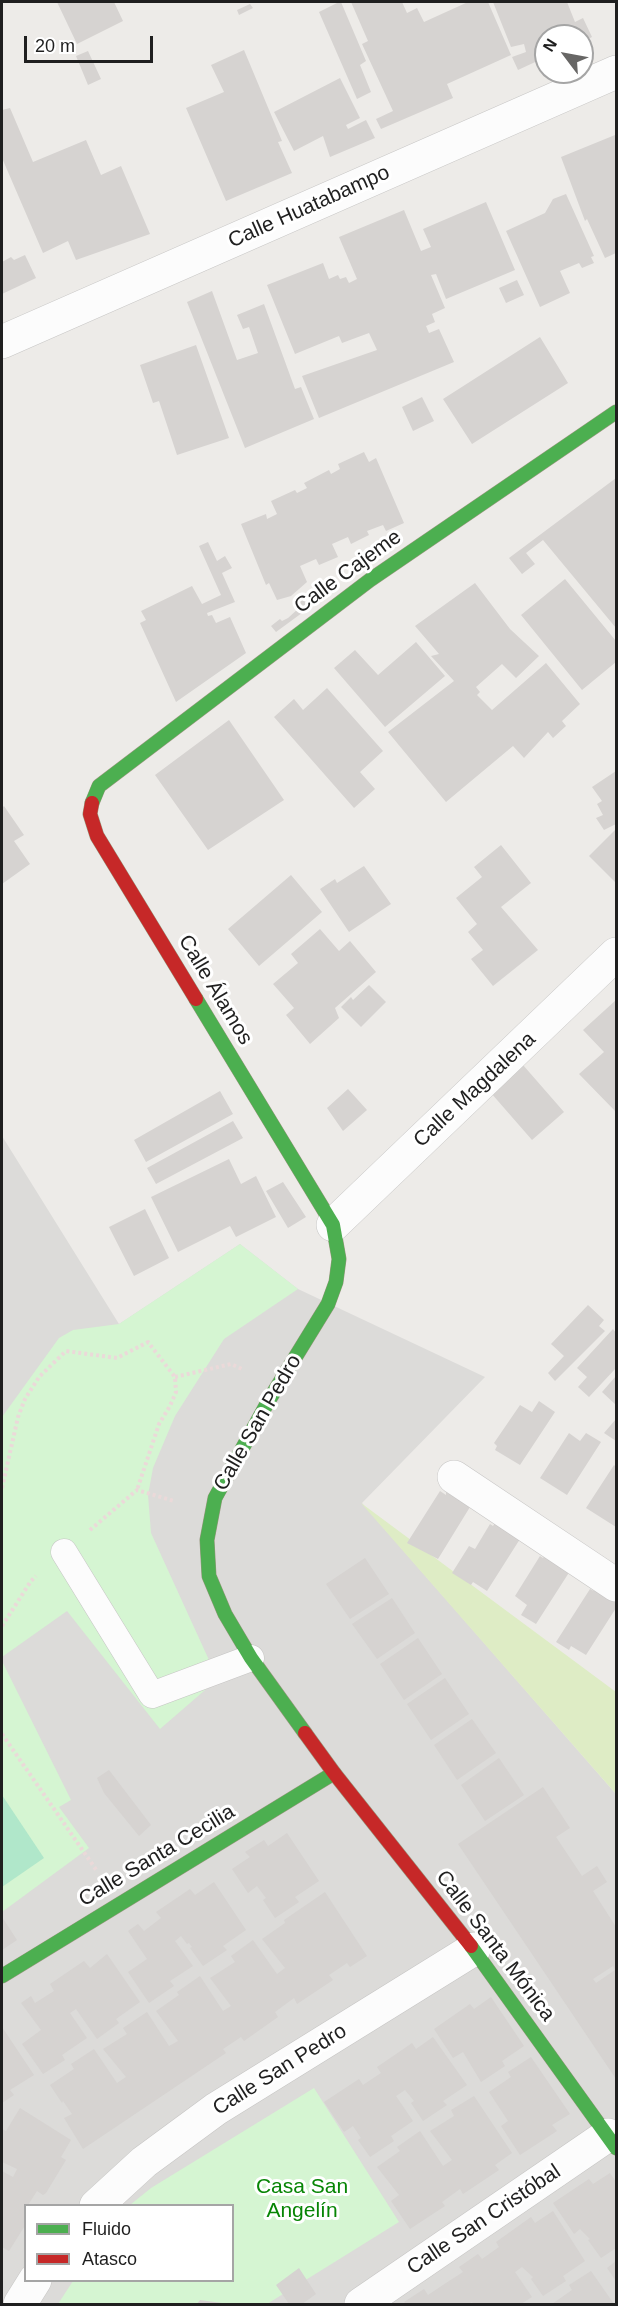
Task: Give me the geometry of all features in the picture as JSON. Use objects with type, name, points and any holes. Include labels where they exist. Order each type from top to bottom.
[{"type":"street","name":"Calle Huatabampo","points":[[2,342],[616,72]]},
{"type":"street","name":"Calle Cajeme","points":[[112,776],[370,580],[616,412]]},
{"type":"street","name":"Calle Álamos","points":[[112,776],[99,786],[92,801],[90,814],[97,836],[333,1225]]},
{"type":"street","name":"Calle Magdalena","points":[[333,1225],[616,954]]},
{"type":"street","name":"Calle San Pedro","points":[[333,1225],[339,1259],[336,1282],[328,1304],[215,1497],[207,1540],[209,1576],[225,1614],[251,1658],[334,1773]]},
{"type":"street","points":[[454,1477],[616,1585]]},
{"type":"street","name":"Calle Santa Cecilia","points":[[2,1976],[334,1773]]},
{"type":"street","name":"Calle Santa Mónica","points":[[334,1773],[474,1949],[612,2141]]},
{"type":"street","name":"Calle San Pedro","points":[[97,2204],[144,2162],[216,2109],[474,1949]]},
{"type":"street","name":"Calle San Cristóbal","points":[[361,2304],[612,2141]]},
{"type":"street","points":[[20,2304],[34,2282]]},
{"type":"lane","points":[[64,1552],[152,1695],[251,1658]]},
{"type":"path","points":[[2,1488],[18,1417],[25,1399],[39,1377],[66,1351],[117,1358],[148,1342],[175,1377],[176,1392],[159,1424],[137,1490]]},
{"type":"path","points":[[175,1377],[231,1364],[278,1386]]},
{"type":"path","points":[[2,1734],[120,1904]]},
{"type":"shaded area","points":[[2,1136],[119,1324],[240,1244],[298,1289],[485,1377],[362,1503],[616,1794],[616,2304],[2,2304]]},
{"type":"green space","points":[[240,1244],[298,1289],[224,1339],[175,1416],[153,1468],[148,1495],[151,1533],[214,1671],[212,1684],[160,1729],[67,1611],[2,1657],[2,1417],[59,1338],[73,1330],[119,1324]]},
{"type":"green space","points":[[361,1503],[616,1692],[616,1794]]},
{"type":"green space","points":[[2,1661],[71,1800],[59,1807],[89,1848],[2,1912]]},
{"type":"green space","points":[[2,1795],[44,1858],[2,1887]]},
{"type":"green space","name":"Casa San Angelín","points":[[314,2088],[399,2222],[267,2304],[58,2304],[72,2282],[234,2282],[234,2204],[131,2204],[151,2188]]},
{"type":"building","points":[[57,2],[114,2],[123,21],[77,44]]},
{"type":"building","points":[[341,2],[366,61],[360,65],[371,92],[357,99],[319,12]]},
{"type":"building","points":[[351,2],[402,2],[407,13],[417,8],[424,22],[468,2],[488,2],[511,55],[447,84],[453,98],[381,129],[376,119],[393,111],[362,44],[368,41]]},
{"type":"building","points":[[493,2],[567,2],[575,22],[583,18],[586,24],[534,24],[534,63],[518,70],[512,57],[526,52],[524,44],[511,47]]},
{"type":"building","points":[[250,4],[253,8],[239,15],[237,10]]},
{"type":"building","points":[[244,50],[282,141],[278,142],[292,173],[226,201],[186,108],[224,92],[211,65]]},
{"type":"building","points":[[88,51],[101,79],[88,85],[76,56]]},
{"type":"building","points":[[340,78],[360,118],[346,125],[348,129],[366,120],[375,138],[330,157],[323,136],[294,151],[274,112]]},
{"type":"building","points":[[10,108],[33,162],[86,140],[101,175],[121,166],[150,234],[76,260],[68,241],[43,253],[2,158],[2,110]]},
{"type":"building","points":[[615,135],[616,253],[605,258],[587,219],[585,221],[561,157]]},
{"type":"building","points":[[566,194],[594,256],[591,257],[594,263],[582,268],[579,263],[560,271],[570,293],[540,307],[506,231],[545,213],[553,199]]},
{"type":"building","points":[[486,202],[515,270],[446,299],[436,274],[431,275],[445,308],[432,314],[435,322],[426,326],[429,333],[439,329],[454,362],[319,418],[302,376],[377,350],[369,333],[342,343],[339,336],[295,354],[267,285],[323,263],[329,279],[338,275],[340,279],[346,277],[349,283],[357,279],[339,237],[404,210],[421,251],[431,247],[423,229]]},
{"type":"building","points":[[25,255],[36,278],[2,294],[2,262],[11,257],[14,260]]},
{"type":"building","points":[[517,280],[524,295],[506,303],[499,288]]},
{"type":"building","points":[[212,291],[237,360],[258,353],[249,327],[243,329],[237,315],[264,304],[295,389],[301,387],[314,419],[245,448],[187,302]]},
{"type":"building","points":[[540,337],[568,383],[472,444],[443,399]]},
{"type":"building","points":[[196,345],[229,438],[177,455],[159,401],[153,403],[140,365]]},
{"type":"building","points":[[422,397],[434,421],[413,431],[402,407]]},
{"type":"building","points":[[364,452],[369,462],[376,458],[404,523],[386,531],[383,525],[367,531],[369,535],[351,544],[348,537],[332,544],[338,557],[319,565],[316,559],[300,566],[307,582],[291,596],[277,600],[269,583],[266,585],[241,524],[266,514],[267,519],[277,514],[271,501],[295,490],[297,493],[307,488],[304,483],[329,470],[331,474],[340,469],[338,464]]},
{"type":"building","points":[[616,478],[616,628],[543,540],[526,553],[535,564],[522,574],[509,558]]},
{"type":"building","points":[[208,542],[217,561],[225,556],[232,568],[222,573],[235,602],[207,613],[208,616],[212,615],[216,623],[230,617],[246,653],[176,702],[140,623],[146,620],[141,611],[192,586],[202,604],[221,595],[199,546]]},
{"type":"building","points":[[565,579],[616,641],[616,662],[582,690],[521,615]]},
{"type":"building","points":[[475,583],[510,629],[539,656],[516,678],[502,664],[476,687],[480,692],[477,695],[492,710],[546,663],[580,704],[562,721],[566,726],[553,738],[548,732],[524,758],[513,746],[446,802],[388,732],[454,681],[431,656],[439,654],[415,626]]},
{"type":"building","points":[[313,588],[321,599],[276,632],[271,626],[280,619],[282,621],[288,618],[299,608],[294,602]]},
{"type":"building","points":[[416,642],[445,676],[385,727],[334,668],[355,650],[378,675]]},
{"type":"building","points":[[327,688],[383,751],[360,772],[375,789],[354,808],[274,717],[294,699],[303,710]]},
{"type":"building","points":[[229,720],[284,800],[208,850],[155,775]]},
{"type":"building","points":[[616,771],[616,824],[604,830],[596,818],[603,815],[597,804],[602,801],[592,787]]},
{"type":"building","points":[[4,806],[24,835],[14,841],[30,864],[2,884],[2,808]]},
{"type":"building","points":[[616,829],[616,883],[589,856]]},
{"type":"building","points":[[501,845],[531,883],[501,907],[538,950],[493,986],[471,959],[483,950],[468,932],[477,924],[456,898],[482,877],[474,867]]},
{"type":"building","points":[[364,866],[391,904],[349,932],[320,889],[335,879],[337,883]]},
{"type":"building","points":[[291,875],[322,912],[259,966],[228,929]]},
{"type":"building","points":[[320,929],[339,951],[350,941],[376,972],[335,1008],[339,1018],[310,1044],[286,1015],[294,1008],[273,984],[298,963],[291,954]]},
{"type":"building","points":[[369,985],[386,1002],[361,1027],[341,1007],[351,997],[353,1000]]},
{"type":"building","points":[[616,1000],[616,1112],[579,1074],[604,1052],[583,1030]]},
{"type":"building","points":[[523,1065],[564,1112],[532,1140],[491,1093]]},
{"type":"building","points":[[348,1089],[367,1110],[343,1131],[327,1108]]},
{"type":"building","points":[[220,1091],[233,1114],[146,1162],[134,1140]]},
{"type":"building","points":[[233,1121],[243,1138],[156,1184],[147,1168]]},
{"type":"building","points":[[229,1159],[241,1184],[256,1176],[276,1217],[236,1237],[230,1226],[178,1252],[151,1197]]},
{"type":"building","points":[[283,1182],[306,1217],[288,1228],[266,1191]]},
{"type":"building","points":[[145,1209],[169,1258],[134,1276],[109,1227]]},
{"type":"building","points":[[588,1305],[604,1320],[599,1326],[605,1331],[555,1381],[548,1373],[564,1356],[551,1344]]},
{"type":"building","points":[[613,1329],[616,1333],[616,1368],[589,1397],[578,1387],[587,1377],[577,1368]]},
{"type":"building","points":[[616,1376],[616,1405],[602,1392]]},
{"type":"building","points":[[539,1401],[555,1412],[520,1465],[495,1450],[497,1446],[494,1443],[520,1405],[532,1412]]},
{"type":"building","points":[[616,1419],[616,1441],[604,1433]]},
{"type":"building","points":[[569,1433],[580,1441],[586,1433],[601,1442],[567,1495],[540,1478]]},
{"type":"building","points":[[614,1465],[616,1467],[616,1527],[586,1508]]},
{"type":"building","points":[[440,1491],[446,1495],[446,1492],[470,1507],[438,1559],[407,1543]]},
{"type":"building","points":[[495,1523],[520,1539],[487,1591],[473,1582],[471,1585],[452,1573],[469,1546],[475,1549],[490,1524],[493,1526]]},
{"type":"building","points":[[545,1555],[570,1571],[536,1624],[521,1615],[527,1605],[515,1596],[540,1556],[543,1558]]},
{"type":"building","points":[[365,1558],[389,1594],[350,1619],[326,1584]]},
{"type":"building","points":[[596,1587],[616,1601],[616,1608],[586,1655],[571,1646],[569,1650],[556,1642],[590,1589],[594,1591]]},
{"type":"building","points":[[392,1598],[415,1633],[377,1659],[352,1624]]},
{"type":"building","points":[[418,1638],[442,1674],[404,1700],[380,1664]]},
{"type":"building","points":[[445,1678],[469,1714],[431,1740],[407,1704]]},
{"type":"building","points":[[472,1719],[496,1753],[457,1780],[434,1745]]},
{"type":"building","points":[[499,1758],[524,1795],[485,1821],[461,1785]]},
{"type":"building","points":[[109,1770],[151,1825],[139,1836],[104,1793],[97,1778]]},
{"type":"building","points":[[543,1787],[570,1828],[556,1837],[582,1876],[597,1866],[607,1882],[593,1891],[616,1927],[616,2079],[458,1844]],"holes":[[[613,1966],[615,1970],[596,1983],[593,1979]]]},
{"type":"building","points":[[287,1833],[319,1881],[295,1897],[299,1902],[275,1918],[263,1900],[266,1898],[257,1886],[248,1893],[232,1869],[250,1857],[245,1852],[264,1840],[268,1846]]},
{"type":"building","points":[[214,1882],[246,1930],[223,1946],[227,1950],[203,1966],[190,1948],[192,1947],[181,1936],[175,1941],[193,1966],[170,1981],[174,1986],[149,2003],[128,1972],[147,1959],[128,1931],[138,1924],[144,1931],[161,1918],[156,1912],[190,1889],[195,1895]]},
{"type":"building","points":[[325,1892],[367,1956],[350,1967],[347,1963],[329,1975],[333,1980],[297,2004],[294,1998],[275,2012],[278,2017],[244,2041],[241,2037],[223,2049],[226,2053],[83,2149],[64,2118],[72,2114],[50,2085],[74,2069],[71,2064],[94,2049],[117,2083],[126,2077],[103,2049],[127,2034],[123,2028],[147,2012],[169,2046],[178,2041],[156,2011],[200,1976],[223,2011],[231,2006],[210,1978],[235,1962],[231,1956],[253,1940],[277,1974],[285,1968],[262,1939],[285,1923],[284,1920]]},
{"type":"building","points":[[2,1917],[17,1940],[2,1950]]},
{"type":"building","points":[[107,1954],[140,2002],[116,2019],[119,2023],[97,2039],[76,2009],[70,2013],[87,2038],[62,2055],[65,2060],[43,2074],[22,2044],[41,2030],[21,2003],[31,1996],[35,2003],[54,1991],[50,1984],[84,1961],[90,1968]]},
{"type":"building","points":[[491,1997],[524,2046],[502,2061],[505,2066],[481,2082],[463,2052],[453,2058],[434,2029],[470,2004],[474,2009]]},
{"type":"building","points":[[2,2027],[34,2075],[10,2090],[14,2095],[2,2103]]},
{"type":"building","points":[[433,2037],[467,2085],[443,2101],[447,2105],[423,2121],[411,2103],[414,2101],[405,2090],[396,2096],[413,2121],[391,2136],[394,2141],[370,2157],[358,2140],[361,2138],[353,2126],[344,2132],[324,2102],[359,2079],[363,2085],[381,2073],[377,2067],[412,2043],[416,2049]]},
{"type":"building","points":[[531,2057],[570,2114],[552,2125],[557,2131],[520,2155],[501,2126],[508,2121],[489,2092],[511,2077],[508,2072]]},
{"type":"building","points":[[474,2096],[512,2153],[495,2165],[499,2170],[463,2194],[460,2189],[442,2202],[445,2206],[410,2229],[391,2201],[399,2195],[377,2167],[400,2151],[397,2147],[420,2131],[443,2166],[452,2160],[430,2131],[454,2116],[451,2110]]},
{"type":"building","points":[[20,2108],[71,2140],[61,2157],[66,2160],[46,2193],[43,2195],[37,2191],[29,2204],[24,2204],[24,2227],[9,2251],[2,2247],[2,2171],[13,2177],[17,2169],[2,2162],[2,2129],[6,2131]]},
{"type":"building","points":[[610,2173],[616,2182],[616,2248],[601,2258],[588,2240],[590,2239],[580,2229],[574,2234],[553,2203],[589,2179],[593,2184]]},
{"type":"building","points":[[553,2211],[585,2261],[563,2276],[566,2281],[543,2296],[531,2279],[533,2277],[522,2267],[515,2272],[532,2297],[521,2304],[473,2304],[472,2302],[468,2304],[406,2304],[404,2302],[424,2289],[428,2295],[463,2272],[459,2267],[478,2254],[482,2259],[499,2247],[496,2242],[531,2217],[535,2223]]},
{"type":"building","points":[[616,2261],[616,2281],[607,2268]]},
{"type":"building","points":[[299,2268],[316,2294],[302,2304],[289,2304],[276,2285]]},
{"type":"building","points":[[591,2271],[614,2304],[552,2304],[572,2290],[569,2285]]},
{"type":"building","points":[[200,2300],[222,2303],[222,2304],[197,2304]]},
{"type":"traffic: fast","points":[[92,803],[99,786],[370,580],[616,412]]},
{"type":"traffic: fast","points":[[196,999],[333,1225],[339,1259],[336,1282],[328,1304],[269,1400],[215,1498],[207,1540],[209,1576],[225,1614],[251,1658],[305,1733]]},
{"type":"traffic: fast","points":[[2,1976],[334,1773]]},
{"type":"traffic: fast","points":[[471,1946],[616,2148]]},
{"type":"traffic: jam","points":[[92,803],[90,814],[97,836],[196,999]]},
{"type":"traffic: jam","points":[[305,1733],[471,1946]]}]
